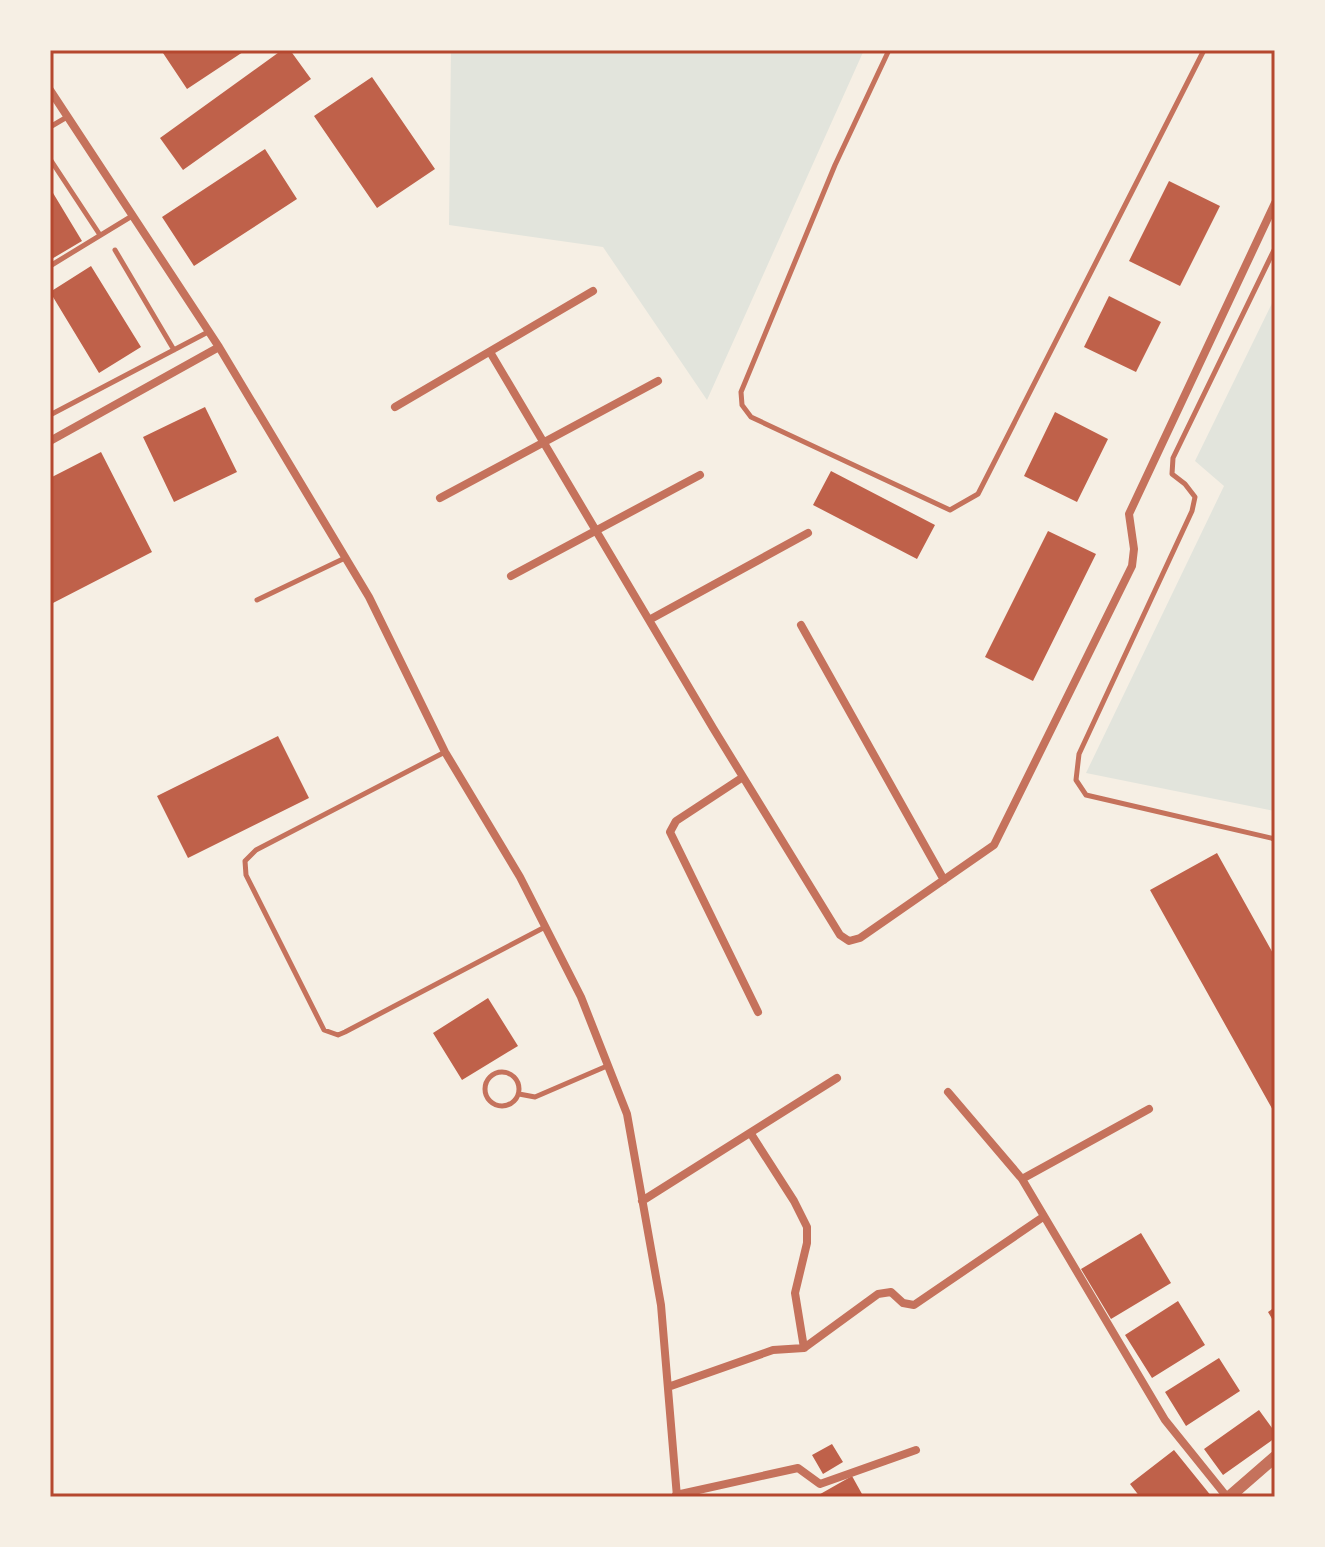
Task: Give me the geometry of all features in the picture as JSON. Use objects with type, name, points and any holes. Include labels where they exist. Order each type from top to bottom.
[{"type":"street","points":[[50,90],[209,331],[369,597],[445,752],[520,877],[581,997],[627,1114],[661,1305],[676,1496],[798,1468],[820,1484],[916,1450]]},
{"type":"street","points":[[490,352],[743,777],[840,935],[849,941],[860,938],[994,845],[1132,566],[1134,549],[1129,514],[1275,203]]},
{"type":"street","points":[[395,407],[593,291]]},
{"type":"street","points":[[50,441],[219,347]]},
{"type":"street","points":[[440,498],[658,381]]},
{"type":"street","points":[[511,576],[700,475]]},
{"type":"street","points":[[649,620],[808,533]]},
{"type":"street","points":[[801,625],[944,880]]},
{"type":"street","points":[[743,777],[676,821],[670,832],[758,1012]]},
{"type":"street","points":[[642,1201],[837,1078]]},
{"type":"street","points":[[948,1092],[1022,1179],[1165,1420],[1228,1497],[1275,1457]]},
{"type":"street","points":[[1022,1179],[1149,1109]]},
{"type":"street","points":[[751,1134],[807,1227],[807,1243],[795,1293],[804,1348]]},
{"type":"street","points":[[668,1387],[773,1350],[804,1348],[878,1294],[891,1292],[903,1303],[914,1305],[1043,1217]]},
{"type":"lane","points":[[889,50],[798,251],[741,392],[742,405],[751,417],[950,510],[978,494],[1204,50]]},
{"type":"lane","points":[[50,127],[67,117]]},
{"type":"lane","points":[[50,159],[100,235]]},
{"type":"lane","points":[[50,266],[132,215]]},
{"type":"lane","points":[[1275,248],[1173,458],[1172,474],[1195,497],[1192,511],[1079,754],[1076,780],[1086,795],[1275,839]]},
{"type":"lane","points":[[115,250],[174,350]]},
{"type":"lane","points":[[50,415],[209,331]]},
{"type":"lane","points":[[257,600],[345,558]]},
{"type":"lane","points":[[445,752],[256,850],[245,861],[246,875],[324,1030],[338,1035],[345,1032],[545,926]]},
{"type":"lane","points":[[519,1094],[535,1097],[608,1066]]},
{"type":"lane","points":[[496,1073],[512,1074],[519,1083],[519,1094],[512,1103],[496,1105],[485,1092],[487,1081],[496,1073]]},
{"type":"shaded area","points":[[451,50],[864,50],[707,400],[603,247],[449,225]]},
{"type":"shaded area","points":[[1275,297],[1275,811],[1086,773],[1224,486],[1195,461]]},
{"type":"building","points":[[161,50],[246,50],[187,89]]},
{"type":"building","points":[[282,50],[290,50],[311,79],[183,170],[160,138]]},
{"type":"building","points":[[372,77],[435,169],[377,208],[314,116]]},
{"type":"building","points":[[265,149],[297,199],[194,266],[162,217]]},
{"type":"building","points":[[1169,181],[1220,206],[1180,286],[1129,261]]},
{"type":"building","points":[[50,188],[82,241],[50,260]]},
{"type":"building","points":[[91,266],[141,347],[99,373],[50,292]]},
{"type":"building","points":[[1109,296],[1161,322],[1136,372],[1084,347]]},
{"type":"building","points":[[205,407],[237,472],[174,502],[143,437]]},
{"type":"building","points":[[1055,412],[1108,439],[1077,502],[1024,476]]},
{"type":"building","points":[[101,452],[152,552],[53,603],[50,597],[50,478]]},
{"type":"building","points":[[831,471],[935,525],[917,559],[813,505]]},
{"type":"building","points":[[1048,531],[1096,554],[1033,681],[985,657]]},
{"type":"building","points":[[278,736],[309,798],[188,858],[157,796]]},
{"type":"building","points":[[1217,853],[1275,957],[1275,1114],[1150,890]]},
{"type":"building","points":[[488,998],[518,1046],[462,1080],[433,1033]]},
{"type":"building","points":[[1141,1233],[1171,1283],[1111,1319],[1081,1269]]},
{"type":"building","points":[[1178,1301],[1205,1345],[1152,1378],[1125,1335]]},
{"type":"building","points":[[1275,1307],[1275,1324],[1268,1312]]},
{"type":"building","points":[[1219,1358],[1240,1391],[1186,1426],[1165,1392]]},
{"type":"building","points":[[1259,1410],[1275,1432],[1275,1438],[1223,1475],[1204,1449]]},
{"type":"building","points":[[832,1444],[843,1462],[823,1474],[812,1455]]},
{"type":"building","points":[[1174,1450],[1212,1497],[1140,1497],[1130,1484]]},
{"type":"building","points":[[852,1476],[862,1494],[856,1497],[815,1497]]}]
